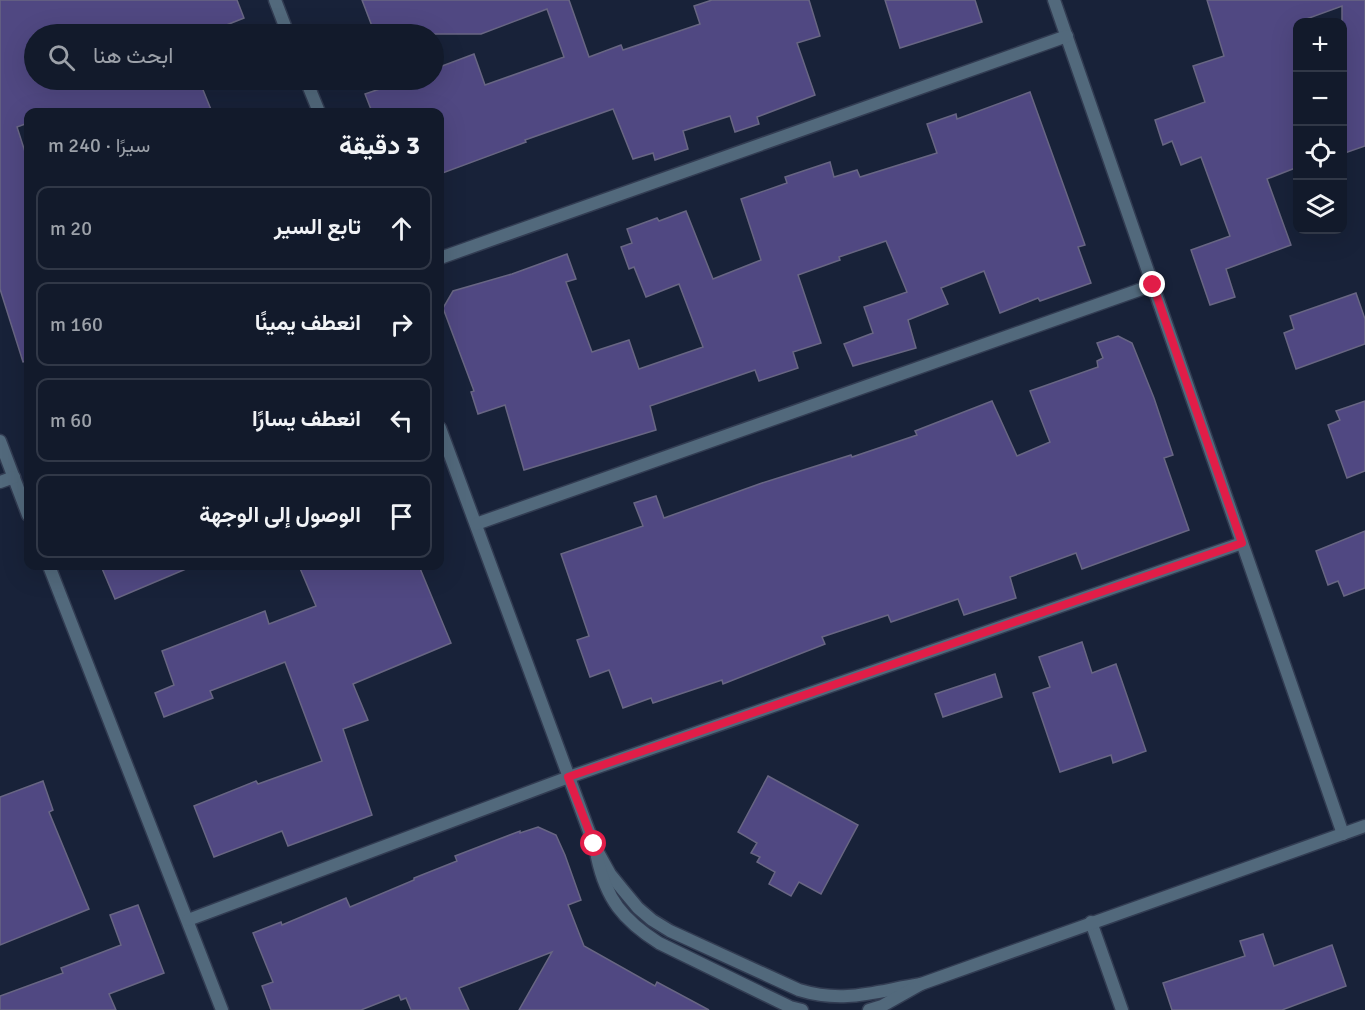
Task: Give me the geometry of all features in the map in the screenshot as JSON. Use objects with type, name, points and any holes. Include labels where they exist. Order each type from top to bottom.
[{"type":"street","points":[[275,0],[284,24]]},
{"type":"street","points":[[1054,0],[1342,834]]},
{"type":"street","points":[[444,257],[1066,36]]},
{"type":"street","points":[[310,90],[317,108]]},
{"type":"street","points":[[476,525],[1153,285]]},
{"type":"street","points":[[444,439],[568,777],[594,844],[610,874],[638,908],[670,932],[799,990],[830,998],[858,996],[921,984],[1365,826]]},
{"type":"street","points":[[0,441],[24,503]]},
{"type":"street","points":[[0,482],[14,477]]},
{"type":"street","points":[[188,920],[568,777],[1242,543]]},
{"type":"street","points":[[51,570],[222,1010]]},
{"type":"street","points":[[594,844],[602,878],[611,898],[624,916],[640,931],[659,943],[726,976],[802,1010]]},
{"type":"street","points":[[1091,922],[1122,1010]]},
{"type":"street","points":[[726,976],[734,960]]},
{"type":"street","points":[[869,1010],[882,1006],[921,984]]},
{"type":"building","points":[[0,0],[237,0],[244,18],[229,24],[24,24],[24,90],[203,90],[210,108],[24,108],[24,124],[17,127],[24,149],[24,362],[0,289]]},
{"type":"building","points":[[362,0],[569,0],[589,57],[621,45],[623,50],[700,24],[694,6],[712,0],[809,0],[820,36],[797,43],[815,95],[757,117],[759,124],[735,132],[730,116],[683,131],[688,149],[655,160],[653,153],[633,159],[613,109],[525,140],[526,142],[444,173],[444,108],[370,108],[365,94],[377,90],[444,90],[444,65],[474,54],[485,85],[564,57],[547,9],[481,34],[444,34],[444,24],[371,24]]},
{"type":"building","points":[[885,0],[975,0],[982,22],[900,48]]},
{"type":"building","points":[[1207,0],[1365,0],[1365,146],[1347,152],[1347,18],[1342,18],[1342,6],[1309,18],[1293,18],[1293,169],[1267,179],[1291,245],[1226,269],[1235,297],[1210,305],[1191,250],[1230,236],[1201,157],[1181,165],[1172,141],[1163,145],[1155,120],[1205,102],[1193,66],[1224,56]]},
{"type":"building","points":[[1030,92],[1085,245],[1078,247],[1091,283],[1040,301],[1038,298],[1000,313],[984,271],[941,288],[948,304],[908,320],[916,348],[853,366],[844,344],[873,333],[864,307],[907,292],[886,241],[839,257],[840,260],[798,275],[821,343],[793,352],[798,368],[759,381],[755,370],[650,406],[656,430],[524,470],[505,405],[478,414],[471,392],[474,391],[444,311],[444,306],[453,291],[512,274],[567,254],[576,279],[566,282],[592,352],[629,340],[639,369],[703,347],[679,284],[646,297],[634,267],[629,269],[621,247],[632,243],[627,229],[686,211],[713,279],[761,260],[741,199],[787,183],[785,177],[830,162],[834,177],[857,170],[860,177],[937,153],[927,124],[956,114],[957,119]]},
{"type":"building","points":[[1356,293],[1365,319],[1365,344],[1296,369],[1284,333],[1294,329],[1290,316]]},
{"type":"building","points":[[1118,336],[1132,343],[1154,398],[1173,455],[1164,458],[1189,530],[1082,569],[1076,553],[1010,577],[1016,598],[964,615],[958,599],[891,622],[888,615],[822,637],[825,644],[723,684],[722,680],[653,703],[651,698],[623,708],[609,670],[590,677],[577,640],[589,636],[561,554],[643,526],[634,503],[656,496],[664,518],[762,483],[917,435],[915,431],[992,401],[1017,456],[1050,442],[1030,391],[1098,367],[1097,361],[1103,358],[1097,343]]},
{"type":"building","points":[[1365,401],[1365,471],[1347,478],[1328,425],[1340,420],[1336,411]]},
{"type":"building","points":[[1365,531],[1365,588],[1344,596],[1338,581],[1328,585],[1316,551]]},
{"type":"building","points":[[103,570],[184,570],[115,599]]},
{"type":"building","points":[[301,570],[421,570],[451,643],[353,684],[368,720],[343,729],[372,815],[288,846],[282,831],[214,857],[194,806],[256,781],[258,784],[322,761],[285,662],[210,691],[213,698],[164,717],[155,693],[174,685],[162,651],[265,611],[269,624],[316,606]]},
{"type":"building","points":[[1082,642],[1092,673],[1116,664],[1146,751],[1113,763],[1111,755],[1060,772],[1033,693],[1050,687],[1039,657]]},
{"type":"building","points":[[995,674],[1002,697],[943,717],[935,694]]},
{"type":"building","points":[[768,776],[858,825],[821,894],[799,882],[791,896],[769,884],[775,872],[757,862],[760,857],[751,853],[757,843],[738,832]]},
{"type":"building","points":[[43,781],[53,810],[49,812],[89,909],[0,945],[0,797]]},
{"type":"building","points":[[538,827],[556,835],[565,855],[581,900],[568,905],[584,946],[655,986],[657,982],[709,1010],[519,1010],[552,952],[459,988],[469,1010],[411,1010],[406,998],[401,1000],[399,995],[361,1010],[271,1010],[262,986],[273,982],[253,933],[281,922],[282,925],[346,898],[350,907],[457,861],[455,856],[520,831],[520,833]]},
{"type":"building","points":[[138,905],[164,973],[109,994],[116,1010],[0,1010],[0,996],[63,973],[61,968],[121,945],[110,915]]},
{"type":"building","points":[[1263,934],[1274,966],[1332,945],[1346,986],[1282,1010],[1172,1010],[1163,983],[1245,956],[1240,941]]},
{"type":"route","points":[[594,844],[568,777],[1242,543],[1153,285]]}]
